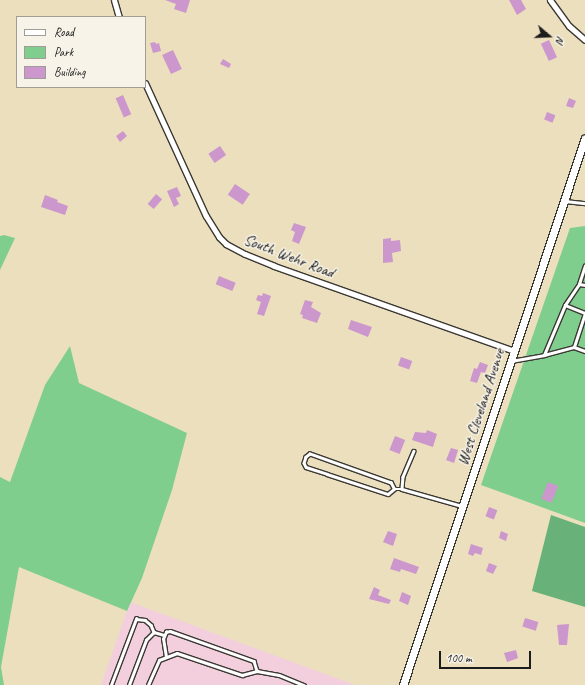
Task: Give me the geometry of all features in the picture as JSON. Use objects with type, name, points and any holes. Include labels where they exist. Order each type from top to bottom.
[{"type":"main road","name":"West Cleveland Avenue","points":[[403,685],[585,138]]},
{"type":"street","points":[[114,0],[119,16]]},
{"type":"street","points":[[550,0],[565,22],[585,40]]},
{"type":"street","name":"South Wehr Road","points":[[146,85],[209,221],[219,237],[226,244],[274,266],[514,351]]},
{"type":"lane","points":[[564,200],[585,203]]},
{"type":"lane","points":[[544,355],[565,305],[578,284],[585,266]]},
{"type":"lane","points":[[578,284],[585,285]]},
{"type":"lane","points":[[565,305],[585,313],[574,347]]},
{"type":"lane","points":[[511,361],[544,355],[574,347],[585,351]]},
{"type":"lane","points":[[402,489],[403,477],[414,451]]},
{"type":"lane","points":[[394,489],[392,483],[310,454],[306,457],[304,463],[306,467],[388,494],[394,489],[402,489],[462,506]]},
{"type":"lane","points":[[111,685],[136,619],[145,620],[151,625],[154,632]]},
{"type":"lane","points":[[154,632],[164,635]]},
{"type":"lane","points":[[129,685],[146,640],[154,632]]},
{"type":"lane","points":[[166,657],[163,639],[164,635],[166,632],[174,632],[254,661],[257,671]]},
{"type":"lane","points":[[148,685],[159,660],[177,653],[242,675],[257,671],[279,675],[304,685]]},
{"type":"shaded area","points":[[130,602],[355,685],[101,685]]},
{"type":"green space","points":[[585,226],[585,523],[481,485],[570,228]]},
{"type":"green space","points":[[4,235],[15,238],[0,270],[0,236]]},
{"type":"green space","points":[[70,346],[79,383],[187,433],[172,490],[142,578],[127,611],[19,567],[1,667],[4,685],[0,685],[0,477],[10,482],[45,385]]},
{"type":"green space","points":[[551,515],[585,527],[585,607],[532,591]]},
{"type":"building","points":[[165,0],[190,0],[186,13],[174,9],[176,4]]},
{"type":"building","points":[[509,0],[521,0],[526,9],[517,15]]},
{"type":"building","points":[[549,40],[557,57],[549,61],[541,44]]},
{"type":"building","points":[[155,42],[156,44],[159,43],[161,51],[153,53],[150,43]]},
{"type":"building","points":[[173,50],[182,69],[171,74],[162,55]]},
{"type":"building","points":[[223,59],[231,64],[229,68],[220,64]]},
{"type":"building","points":[[123,95],[131,114],[124,117],[116,98]]},
{"type":"building","points":[[569,98],[576,101],[573,108],[566,106]]},
{"type":"building","points":[[547,112],[555,115],[553,123],[544,119]]},
{"type":"building","points":[[123,131],[127,136],[120,142],[116,136]]},
{"type":"building","points":[[220,146],[226,155],[215,163],[208,154]]},
{"type":"building","points":[[235,184],[250,194],[243,205],[228,195]]},
{"type":"building","points":[[177,187],[181,196],[176,198],[179,204],[174,207],[167,191]]},
{"type":"building","points":[[156,194],[162,199],[154,209],[148,204]]},
{"type":"building","points":[[45,195],[68,206],[65,215],[41,207]]},
{"type":"building","points":[[294,223],[306,227],[299,244],[292,241],[295,232],[291,230]]},
{"type":"building","points":[[391,238],[391,241],[400,240],[401,251],[392,253],[393,262],[383,263],[383,239]]},
{"type":"building","points":[[219,276],[236,283],[232,291],[216,284]]},
{"type":"building","points":[[263,293],[271,296],[264,316],[257,314],[261,302],[256,300],[258,295],[262,296]]},
{"type":"building","points":[[305,300],[313,302],[311,307],[321,313],[317,323],[302,318],[303,315],[300,314]]},
{"type":"building","points":[[351,320],[372,327],[368,337],[348,329]]},
{"type":"building","points":[[401,357],[412,361],[409,370],[398,365]]},
{"type":"building","points":[[480,362],[488,365],[485,373],[481,372],[477,383],[470,381],[474,368],[477,369]]},
{"type":"building","points":[[427,430],[437,434],[433,447],[412,440],[415,432],[426,433]]},
{"type":"building","points":[[395,436],[405,440],[400,454],[389,450]]},
{"type":"building","points":[[451,448],[458,450],[454,463],[446,460]]},
{"type":"building","points":[[548,482],[558,486],[551,503],[541,499]]},
{"type":"building","points":[[489,507],[497,510],[494,520],[485,516]]},
{"type":"building","points":[[388,531],[397,534],[393,546],[383,542]]},
{"type":"building","points":[[501,531],[508,534],[506,541],[499,538]]},
{"type":"building","points":[[471,544],[483,548],[481,555],[475,553],[473,556],[468,554]]},
{"type":"building","points":[[394,558],[419,567],[416,574],[401,569],[400,572],[390,569]]},
{"type":"building","points":[[489,563],[497,566],[493,574],[486,571]]},
{"type":"building","points":[[374,587],[380,590],[378,595],[391,600],[389,604],[369,599]]},
{"type":"building","points":[[402,592],[411,596],[408,605],[399,601]]},
{"type":"building","points":[[525,618],[538,622],[536,631],[522,627]]},
{"type":"building","points":[[569,624],[567,645],[559,645],[557,625]]},
{"type":"building","points":[[516,650],[518,658],[507,662],[504,653]]}]
